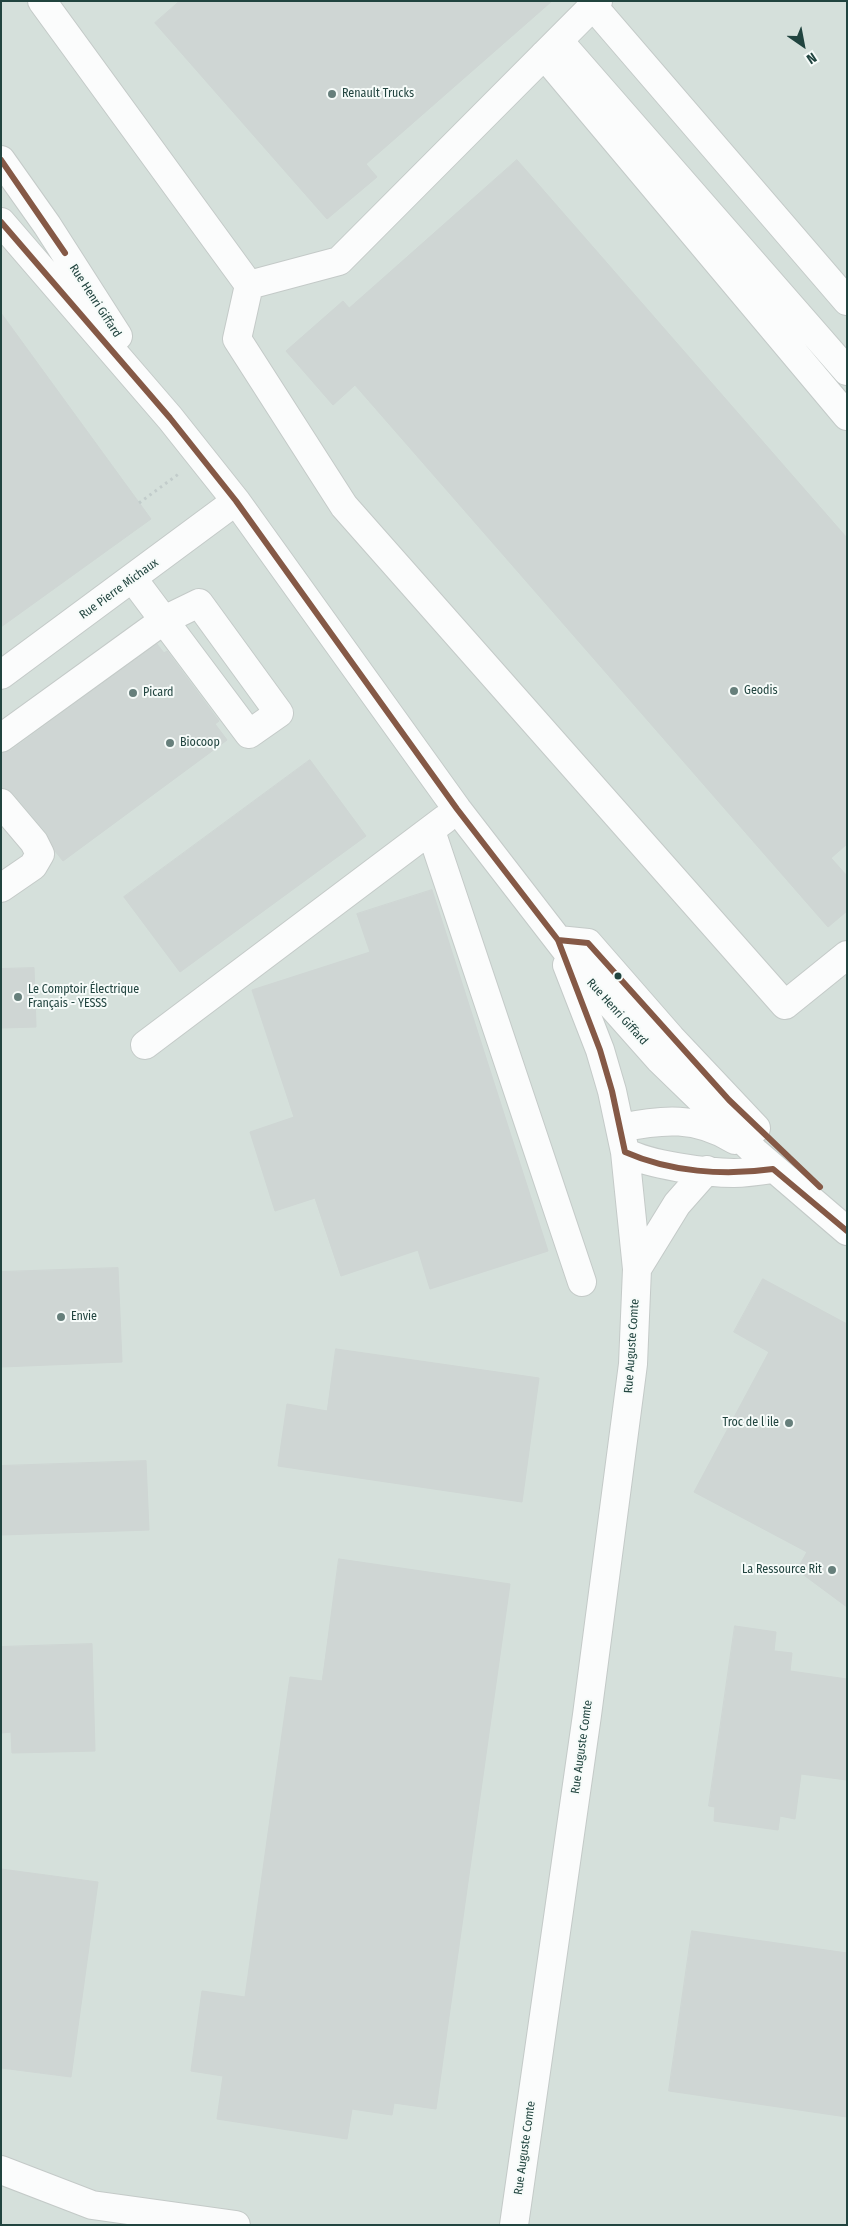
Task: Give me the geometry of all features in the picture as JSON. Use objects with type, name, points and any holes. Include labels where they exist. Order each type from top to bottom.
[{"type":"street","points":[[42,1],[250,285]]},
{"type":"street","points":[[250,285],[339,261],[596,4],[847,300]]},
{"type":"street","points":[[551,48],[847,370]]},
{"type":"street","points":[[551,48],[847,416]]},
{"type":"street","name":"Rue Henri Giffard","points":[[1,160],[47,226],[170,418]]},
{"type":"street","name":"Rue Henri Giffard","points":[[1,222],[170,418],[236,501],[457,809],[589,980],[660,1060],[764,1161]]},
{"type":"street","points":[[250,285],[236,339],[344,506],[785,1005],[847,955]]},
{"type":"street","name":"Rue Pierre Michaux","points":[[1,675],[134,579],[236,501]]},
{"type":"street","points":[[1,738],[164,620],[199,602],[279,713],[249,734],[164,620],[134,579]]},
{"type":"street","points":[[1,804],[34,842],[40,854],[33,866],[1,888]]},
{"type":"street","points":[[144,1045],[431,831],[457,809]]},
{"type":"street","points":[[431,831],[582,1282]]},
{"type":"street","points":[[558,940],[588,943],[671,1038],[756,1128],[847,1209]]},
{"type":"street","name":"Rue Auguste Comte","points":[[514,2225],[633,1364],[637,1269],[622,1140],[600,1050],[558,940]]},
{"type":"street","points":[[764,1161],[734,1173],[665,1164],[632,1156],[622,1140],[660,1121],[688,1121],[719,1130],[764,1161],[847,1231]]},
{"type":"street","points":[[637,1269],[677,1204],[707,1170]]},
{"type":"street","points":[[1,2170],[92,2205],[236,2225]]},
{"type":"path","points":[[139,503],[200,457]]},
{"type":"shaded area","points":[[1,1],[847,1],[847,2225],[1,2225]]},
{"type":"building","name":"Renault Trucks","points":[[180,1],[552,1],[366,164],[377,177],[327,219],[155,23]]},
{"type":"building","name":"Geodis","points":[[517,160],[847,538],[847,844],[831,858],[847,876],[847,911],[828,927],[355,385],[333,405],[286,351],[343,301],[349,308]]},
{"type":"building","points":[[1,313],[151,519],[1,627]]},
{"type":"building","points":[[157,644],[164,653],[167,651],[219,721],[215,724],[227,740],[63,861],[55,851],[46,832],[13,793],[1,788],[1,753],[10,751]]},
{"type":"building","points":[[310,760],[366,836],[180,972],[124,897]]},
{"type":"building","points":[[432,890],[548,1251],[430,1289],[418,1250],[341,1276],[315,1198],[275,1211],[250,1132],[294,1117],[252,990],[370,952],[357,914]]},
{"type":"building","name":"Le Comptoir Électrique Français - YESSS","points":[[34,968],[36,1027],[1,1028],[1,969]]},
{"type":"building","name":"Envie","points":[[118,1268],[122,1362],[1,1367],[1,1272]]},
{"type":"building","name":"Troc de l ile","points":[[763,1279],[847,1324],[847,1607],[797,1570],[807,1552],[694,1492],[769,1352],[734,1332]]},
{"type":"building","points":[[336,1349],[539,1378],[522,1502],[278,1466],[287,1404],[327,1411]]},
{"type":"building","points":[[146,1461],[149,1530],[1,1535],[1,1466]]},
{"type":"building","points":[[339,1559],[510,1584],[436,2109],[394,2103],[392,2115],[352,2109],[347,2139],[217,2119],[223,2076],[191,2071],[202,1991],[245,1997],[290,1677],[322,1681]]},
{"type":"building","points":[[735,1626],[776,1632],[774,1651],[792,1653],[790,1671],[847,1679],[847,1780],[801,1774],[795,1819],[780,1816],[778,1830],[714,1821],[715,1807],[709,1806]]},
{"type":"building","points":[[92,1644],[95,1751],[12,1753],[11,1732],[1,1733],[1,1647]]},
{"type":"building","points":[[1,1869],[98,1882],[71,2077],[1,2068]]},
{"type":"building","points":[[692,1931],[847,1953],[847,2117],[669,2091]]},
{"type":"transit line","points":[[1,160],[65,253]]},
{"type":"transit line","points":[[1,222],[170,418],[236,501],[457,809],[558,940],[600,1050],[612,1091],[625,1152],[660,1164],[698,1171],[736,1172],[773,1169],[847,1231]]},
{"type":"transit line","points":[[558,940],[588,943],[729,1100],[820,1187]]},
{"type":"place","name":"Renault Trucks","points":[[332,94]]},
{"type":"place","name":"Geodis","points":[[734,691]]},
{"type":"place","name":"Picard","points":[[133,693]]},
{"type":"place","name":"Biocoop","points":[[170,743]]},
{"type":"place","name":"Le Comptoir Électrique Français - YESSS","points":[[18,997]]},
{"type":"place","name":"Envie","points":[[61,1317]]},
{"type":"place","name":"Troc de l ile","points":[[789,1423]]},
{"type":"place","name":"La Ressource Rit","points":[[832,1570]]}]
